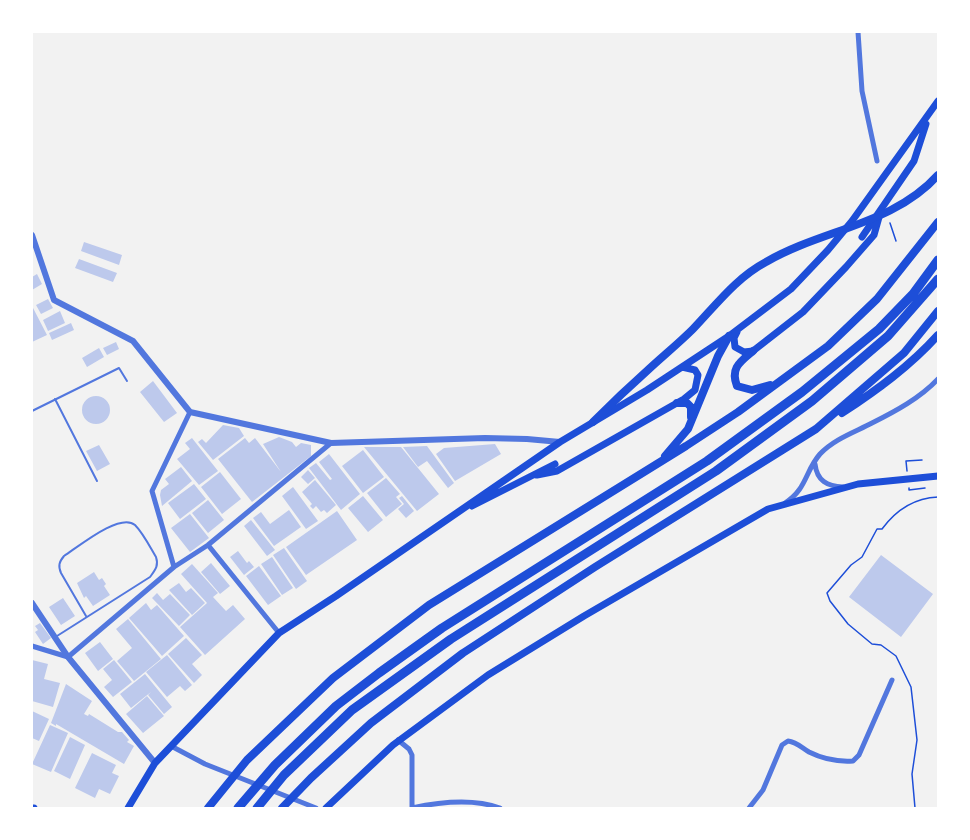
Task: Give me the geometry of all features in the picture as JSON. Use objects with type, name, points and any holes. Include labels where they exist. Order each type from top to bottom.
[{"type":"highway","points":[[593,422],[691,331],[736,283],[767,261],[894,209],[925,190],[939,175]]},
{"type":"highway","points":[[208,808],[247,760],[333,678],[429,605],[738,412],[828,346],[877,298],[939,222]]},
{"type":"highway","points":[[238,808],[275,765],[336,706],[442,628],[707,461],[802,392],[879,328],[913,294],[939,260]]},
{"type":"highway","points":[[257,808],[284,775],[352,710],[451,639],[716,471],[812,401],[888,336],[939,279]]},
{"type":"highway","points":[[816,429],[904,353],[939,311]]},
{"type":"highway","points":[[282,808],[371,723],[463,653],[872,393],[920,356],[939,335]]},
{"type":"highway","points":[[657,464],[688,429],[718,356],[729,336]]},
{"type":"highway","points":[[753,351],[736,366],[734,378],[737,386],[752,390],[776,384]]},
{"type":"highway","points":[[677,403],[687,403],[691,407],[692,419]]},
{"type":"main road","points":[[128,808],[155,763],[279,633],[560,442],[738,330],[791,289],[828,250],[852,220],[939,101]]},
{"type":"main road","points":[[862,237],[914,161],[929,116]]},
{"type":"main road","points":[[738,330],[734,338],[735,347],[744,352],[753,351],[803,312],[874,235],[881,210]]},
{"type":"main road","points":[[537,475],[557,471],[677,403],[695,390],[698,375],[695,370],[682,367]]},
{"type":"main road","points":[[454,514],[537,475],[555,464]]},
{"type":"main road","points":[[326,808],[399,740],[498,669],[768,509],[858,484],[939,476]]},
{"type":"street","points":[[858,32],[861,91],[877,161]]},
{"type":"street","points":[[32,235],[54,300],[133,341],[190,412],[331,443],[486,438],[560,442]]},
{"type":"street","points":[[779,506],[796,496],[815,462],[829,446],[925,393],[939,379]]},
{"type":"street","points":[[174,567],[152,491],[190,412]]},
{"type":"street","points":[[68,657],[174,567],[208,545],[331,443]]},
{"type":"street","points":[[815,462],[816,474],[821,480],[828,484],[846,487]]},
{"type":"street","points":[[208,545],[279,633]]},
{"type":"street","points":[[32,603],[68,657],[155,763]]},
{"type":"street","points":[[32,646],[68,657]]},
{"type":"street","points":[[749,808],[759,797],[782,745],[788,741],[796,742],[809,752],[824,758],[853,761],[859,755],[892,680]]},
{"type":"street","points":[[399,740],[412,755],[412,808],[430,804],[477,802],[500,808]]},
{"type":"street","points":[[171,746],[205,764],[316,808]]},
{"type":"lane","points":[[32,411],[120,368],[127,381]]},
{"type":"lane","points":[[56,399],[97,481]]},
{"type":"lane","points":[[55,638],[150,577],[155,570],[158,563],[156,557],[134,524],[115,523],[64,556],[60,561],[61,573],[86,616]]},
{"type":"path","points":[[890,223],[896,241]]},
{"type":"path","points":[[915,808],[912,774],[917,740],[911,687],[896,656],[881,645],[872,644],[848,624],[830,601],[827,592],[851,565],[862,557],[877,529],[882,529],[894,516],[915,501],[939,497]]},
{"type":"building","points":[[84,242],[122,255],[119,265],[81,251]]},
{"type":"building","points":[[79,259],[117,273],[113,282],[75,268]]},
{"type":"building","points":[[37,274],[42,284],[32,290],[32,277]]},
{"type":"building","points":[[48,299],[53,308],[41,314],[36,305]]},
{"type":"building","points":[[32,306],[47,335],[32,342]]},
{"type":"building","points":[[60,311],[65,323],[48,331],[43,320]]},
{"type":"building","points":[[71,323],[74,330],[52,340],[49,333]]},
{"type":"building","points":[[116,342],[119,349],[107,355],[103,348]]},
{"type":"building","points":[[99,348],[104,357],[87,367],[82,358]]},
{"type":"building","points":[[153,381],[177,413],[164,422],[140,392]]},
{"type":"building","points":[[96,396],[106,400],[110,410],[106,420],[96,424],[86,420],[82,410],[86,400]]},
{"type":"building","points":[[223,425],[239,428],[244,436],[213,460],[198,442],[202,439],[206,443]]},
{"type":"building","points":[[279,437],[292,442],[296,447],[301,443],[311,445],[311,456],[252,502],[218,459],[245,438],[249,443],[255,438],[281,472],[263,444]]},
{"type":"building","points":[[192,438],[218,471],[199,485],[177,459],[190,449],[185,443]]},
{"type":"building","points":[[495,444],[501,454],[455,481],[436,454],[444,448]]},
{"type":"building","points":[[99,445],[110,464],[97,471],[86,451]]},
{"type":"building","points":[[427,446],[454,483],[448,488],[427,461],[418,467],[403,447]]},
{"type":"building","points":[[364,447],[401,447],[439,494],[417,511]]},
{"type":"building","points":[[363,450],[384,477],[363,493],[342,466]]},
{"type":"building","points":[[329,454],[360,494],[341,510],[309,468],[316,463],[330,480],[332,479],[319,462]]},
{"type":"building","points":[[181,467],[192,481],[162,506],[161,490],[169,484],[165,479]]},
{"type":"building","points":[[308,470],[315,478],[308,484],[301,477]]},
{"type":"building","points":[[220,472],[241,499],[222,514],[201,487]]},
{"type":"building","points":[[386,478],[400,494],[396,497],[402,504],[386,517],[367,493]]},
{"type":"building","points":[[315,480],[336,505],[327,513],[324,510],[321,512],[316,506],[313,509],[310,506],[312,504],[302,492]]},
{"type":"building","points":[[194,484],[206,499],[180,519],[168,503]]},
{"type":"building","points":[[293,487],[318,521],[306,529],[282,496]]},
{"type":"building","points":[[363,496],[383,520],[368,532],[348,508]]},
{"type":"building","points":[[402,496],[414,511],[406,518],[398,509],[404,504],[399,498]]},
{"type":"building","points":[[208,500],[224,520],[208,533],[192,513]]},
{"type":"building","points":[[289,510],[301,527],[274,546],[253,518],[261,512],[270,524]]},
{"type":"building","points":[[337,511],[357,540],[306,575],[286,547]]},
{"type":"building","points":[[190,514],[209,538],[190,552],[171,528]]},
{"type":"building","points":[[251,520],[275,550],[267,556],[244,526]]},
{"type":"building","points":[[284,548],[307,581],[296,589],[273,555]]},
{"type":"building","points":[[238,551],[247,563],[249,561],[254,567],[244,575],[230,557]]},
{"type":"building","points":[[881,555],[933,594],[901,637],[849,597]]},
{"type":"building","points":[[272,557],[293,588],[282,595],[261,564]]},
{"type":"building","points":[[211,563],[230,586],[220,594],[201,572]]},
{"type":"building","points":[[192,564],[218,593],[213,597],[226,611],[233,605],[245,619],[205,655],[180,627],[207,603],[181,574]]},
{"type":"building","points":[[259,566],[281,596],[268,605],[246,576]]},
{"type":"building","points":[[94,572],[99,580],[102,578],[110,595],[93,606],[86,596],[84,598],[77,583]]},
{"type":"building","points":[[179,583],[186,592],[191,588],[205,603],[192,615],[169,590]]},
{"type":"building","points":[[157,593],[163,600],[170,594],[190,615],[179,626],[152,598]]},
{"type":"building","points":[[63,598],[75,616],[61,625],[49,607]]},
{"type":"building","points":[[146,603],[151,610],[157,605],[184,636],[162,656],[129,618]]},
{"type":"building","points":[[128,619],[161,659],[134,681],[117,661],[132,648],[116,629]]},
{"type":"building","points":[[40,623],[51,638],[43,644],[35,632],[38,630],[35,626]]},
{"type":"building","points":[[186,638],[202,655],[192,664],[202,675],[194,683],[168,654]]},
{"type":"building","points":[[100,642],[113,659],[98,671],[85,653]]},
{"type":"building","points":[[167,655],[192,685],[185,691],[180,686],[167,697],[146,672]]},
{"type":"building","points":[[32,660],[48,664],[44,679],[60,683],[53,707],[32,701]]},
{"type":"building","points":[[114,660],[132,682],[113,697],[104,687],[112,680],[103,669]]},
{"type":"building","points":[[145,674],[172,707],[164,714],[148,695],[151,692],[131,708],[120,694]]},
{"type":"building","points":[[66,684],[92,701],[84,714],[88,716],[89,714],[118,732],[122,732],[129,740],[127,742],[134,746],[124,764],[51,723]]},
{"type":"building","points":[[147,696],[164,716],[143,733],[126,714]]},
{"type":"building","points":[[32,711],[49,719],[39,741],[32,738]]},
{"type":"building","points":[[50,725],[68,733],[51,772],[32,764]]},
{"type":"building","points":[[70,737],[85,745],[70,779],[54,771]]},
{"type":"building","points":[[92,753],[116,765],[112,773],[119,776],[110,794],[99,789],[95,798],[75,788]]}]
